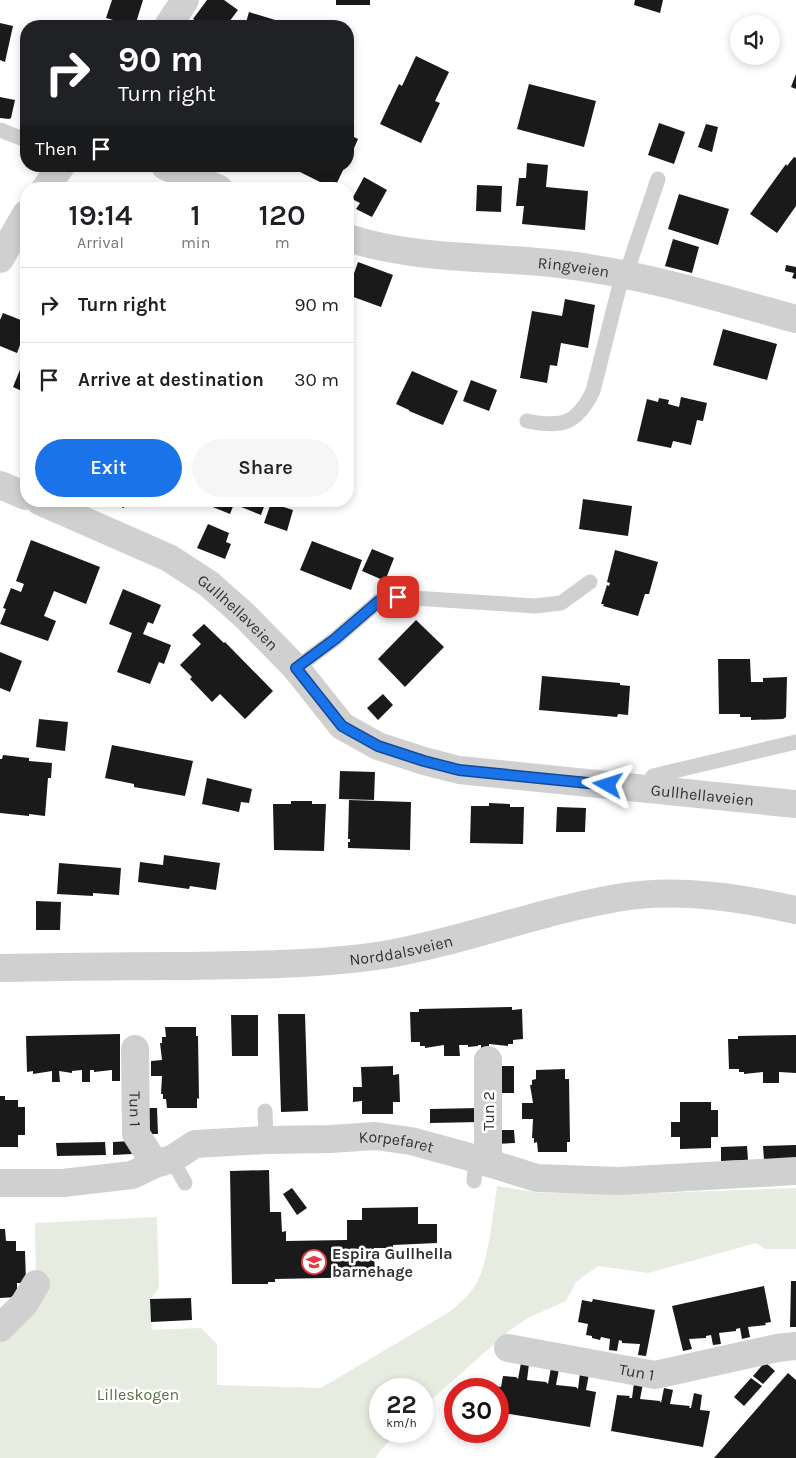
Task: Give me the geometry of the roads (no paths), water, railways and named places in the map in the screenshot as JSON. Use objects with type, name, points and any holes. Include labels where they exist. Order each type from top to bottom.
[{"type":"street","points":[[172,20],[185,0]]},
{"type":"street","points":[[179,172],[202,182]]},
{"type":"street","points":[[0,259],[20,224]]},
{"type":"street","name":"Ringveien","points":[[354,240],[415,253],[558,264],[626,274],[796,319]]},
{"type":"street","points":[[0,485],[20,493]]},
{"type":"street","name":"Gullhellaveien","points":[[53,507],[169,558],[216,590],[244,615],[296,668],[342,726],[378,746],[459,770],[796,804]]},
{"type":"street","name":"Norddalsveien","points":[[0,968],[269,965],[383,955],[434,944],[565,908],[625,897],[672,893],[734,899],[796,910]]},
{"type":"street","name":"Tun 1","points":[[135,1049],[136,1134],[164,1161]]},
{"type":"street","name":"Tun 2","points":[[480,1168],[488,1060]]},
{"type":"street","name":"Korpefaret","points":[[0,1183],[63,1183],[132,1175],[164,1161],[195,1144],[375,1136],[410,1141],[480,1168],[537,1178],[618,1181],[796,1171]]},
{"type":"street","points":[[0,1328],[24,1304],[36,1284]]},
{"type":"street","name":"Tun 1","points":[[508,1348],[655,1375],[790,1353]]},
{"type":"lane","points":[[0,130],[20,138]]},
{"type":"lane","points":[[527,421],[556,425],[568,422],[580,413],[587,403],[595,382],[619,288],[626,274],[658,179]]},
{"type":"lane","points":[[296,668],[335,639],[379,601],[398,597],[535,606],[561,602],[590,582]]},
{"type":"lane","points":[[646,789],[652,776],[796,742]]},
{"type":"lane","points":[[265,1111],[266,1140]]},
{"type":"lane","points":[[164,1161],[185,1183]]},
{"type":"place","name":"Espira Gullhella barnehage","points":[[314,1262]]},
{"type":"park label","name":"Lilleskogen","points":[[138,1394]]}]
